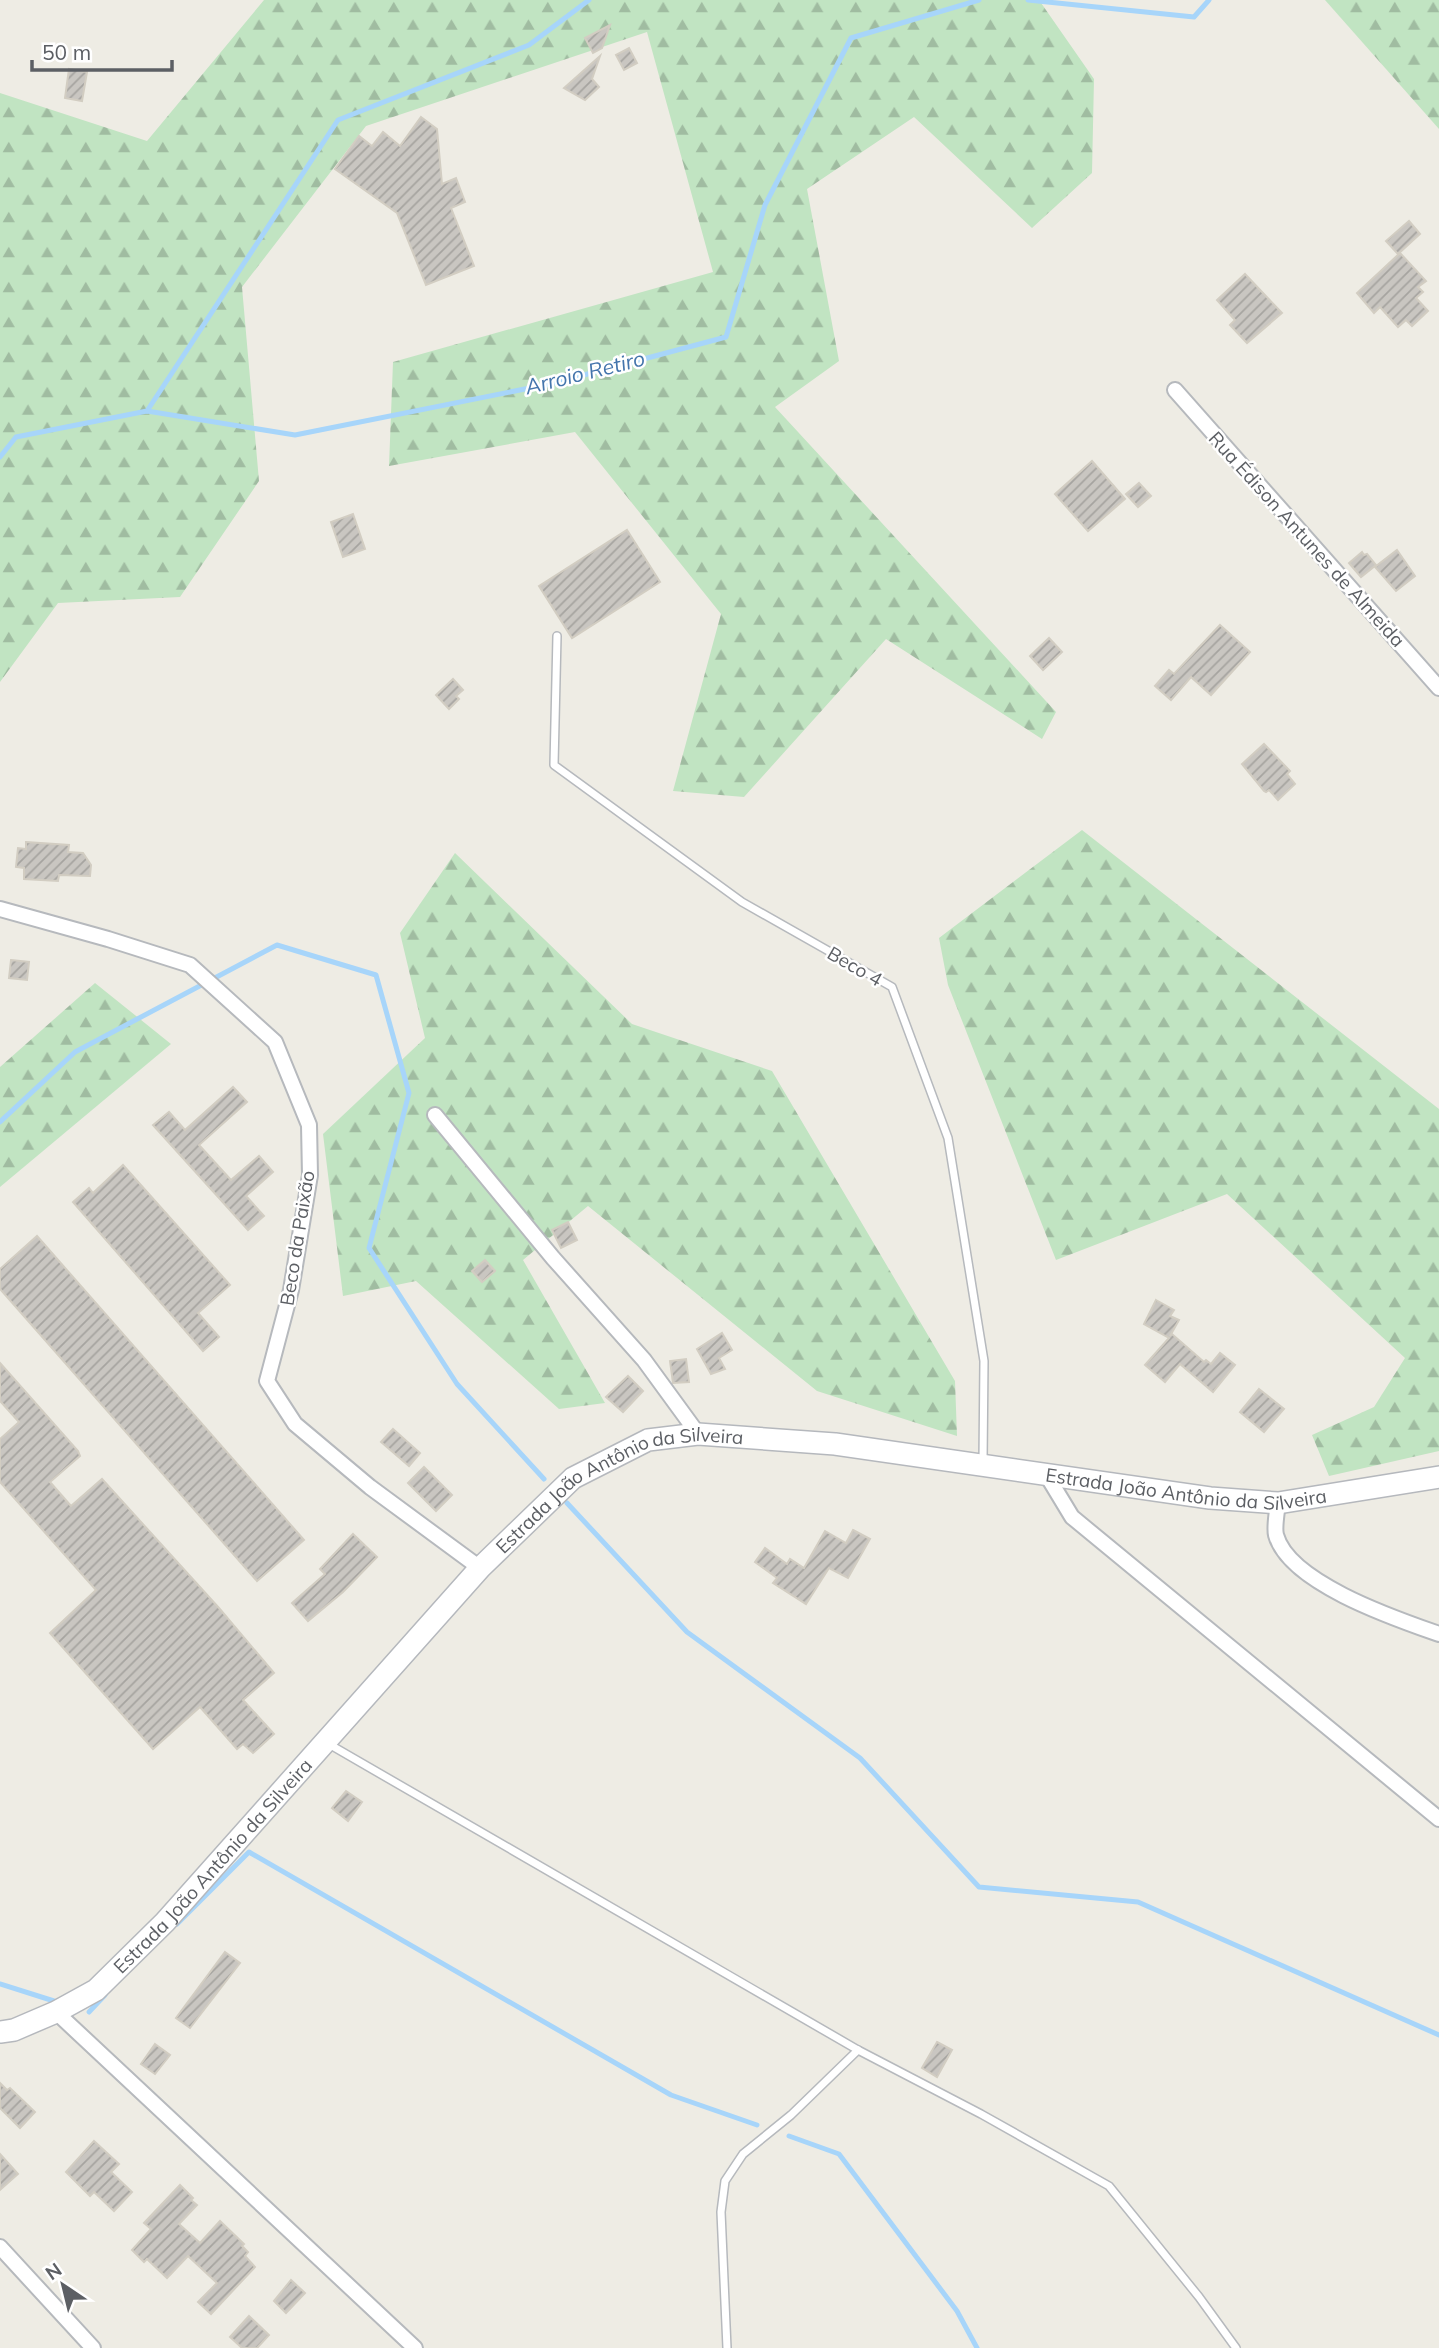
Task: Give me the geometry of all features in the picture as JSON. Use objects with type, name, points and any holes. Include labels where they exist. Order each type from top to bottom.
[{"type":"main road","name":"Estrada João Antônio da Silveira","points":[[0,2032],[13,2030],[56,2012],[96,1990],[165,1922],[480,1567],[573,1478],[648,1440],[698,1434],[835,1444],[1210,1498],[1278,1503],[1439,1477]]},
{"type":"street","name":"Rua Édison Antunes de Almeida","points":[[1175,390],[1439,688]]},
{"type":"street","name":"Beco da Paixão","points":[[0,909],[190,965],[275,1042],[309,1125],[310,1175],[291,1290],[267,1381],[295,1424],[370,1487],[480,1567]]},
{"type":"street","points":[[435,1115],[553,1258],[644,1360],[698,1434]]},
{"type":"street","points":[[1046,1474],[1072,1517],[1439,1819]]},
{"type":"street","points":[[1278,1503],[1276,1535],[1290,1559],[1330,1591],[1439,1634]]},
{"type":"street","points":[[56,2012],[415,2348]]},
{"type":"street","points":[[0,2247],[93,2348]]},
{"type":"lane","name":"Beco 4","points":[[557,636],[554,765],[742,902],[892,987],[948,1138],[984,1361],[983,1465]]},
{"type":"lane","points":[[326,1742],[858,2050],[981,2114],[1109,2186],[1199,2297],[1236,2348]]},
{"type":"lane","points":[[727,2348],[721,2212],[725,2181],[743,2154],[791,2115],[858,2050]]},
{"type":"lane","points":[[726,2336],[735,2348]]},
{"type":"green space","points":[[264,0],[1039,0],[1094,79],[1092,173],[1032,228],[914,117],[807,189],[839,361],[775,407],[1056,712],[1042,739],[886,639],[744,797],[673,791],[721,614],[575,432],[389,466],[393,362],[713,272],[647,32],[366,126],[242,287],[259,481],[180,597],[58,603],[0,682],[0,93],[147,141]]},
{"type":"green space","points":[[1325,0],[1439,0],[1439,129]]},
{"type":"green space","points":[[1082,830],[1439,1109],[1439,1451],[1329,1476],[1312,1435],[1374,1407],[1405,1358],[1227,1194],[1056,1260],[948,985],[939,938]]},
{"type":"green space","points":[[455,853],[632,1024],[772,1071],[955,1381],[957,1436],[817,1391],[588,1206],[523,1260],[605,1403],[559,1409],[416,1281],[343,1296],[323,1134],[425,1038],[400,933]]},
{"type":"green space","points":[[95,983],[171,1044],[0,1187],[0,1067]]},
{"type":"building","points":[[610,25],[602,48],[593,53],[585,38]]},
{"type":"building","points":[[629,48],[637,63],[624,70],[616,55]]},
{"type":"building","points":[[600,56],[592,79],[599,87],[585,100],[564,88]]},
{"type":"building","points":[[69,69],[87,72],[82,101],[65,98]]},
{"type":"building","points":[[421,117],[437,129],[442,184],[456,178],[465,202],[451,208],[474,266],[426,285],[397,213],[335,169],[359,136],[372,146],[383,132],[400,146]]},
{"type":"building","points":[[1409,221],[1420,234],[1398,254],[1386,241]]},
{"type":"building","points":[[1400,253],[1426,281],[1418,287],[1423,292],[1416,298],[1428,311],[1412,326],[1406,320],[1398,327],[1380,307],[1374,313],[1357,293]]},
{"type":"building","points":[[1245,274],[1282,313],[1247,343],[1230,325],[1235,320],[1217,300]]},
{"type":"building","points":[[1092,461],[1125,499],[1088,531],[1055,494]]},
{"type":"building","points":[[1139,483],[1151,496],[1138,507],[1126,494]]},
{"type":"building","points":[[353,514],[365,549],[343,557],[331,522]]},
{"type":"building","points":[[627,530],[660,582],[572,638],[539,586]]},
{"type":"building","points":[[1397,550],[1415,576],[1396,591],[1375,567]]},
{"type":"building","points":[[1362,552],[1376,565],[1361,577],[1349,563]]},
{"type":"building","points":[[1220,625],[1250,652],[1211,695],[1191,677],[1171,700],[1155,686],[1169,670],[1174,674]]},
{"type":"building","points":[[1049,638],[1062,652],[1043,670],[1030,656]]},
{"type":"building","points":[[453,679],[463,690],[456,696],[459,699],[449,709],[436,695]]},
{"type":"building","points":[[1264,744],[1290,771],[1287,774],[1295,784],[1278,800],[1269,790],[1264,791],[1242,764]]},
{"type":"building","points":[[26,842],[69,845],[68,852],[83,853],[91,865],[90,876],[59,875],[58,881],[24,879],[24,868],[16,867],[18,848],[26,849]]},
{"type":"building","points":[[11,960],[29,962],[27,980],[9,978]]},
{"type":"building","points":[[233,1087],[247,1102],[199,1145],[231,1180],[259,1156],[273,1172],[246,1196],[264,1216],[248,1230],[153,1125],[169,1112],[185,1130]]},
{"type":"building","points":[[123,1165],[230,1285],[198,1313],[219,1337],[203,1351],[73,1202],[89,1188],[93,1193]]},
{"type":"building","points":[[568,1222],[577,1240],[561,1248],[552,1230]]},
{"type":"building","points":[[37,1236],[304,1540],[257,1581],[0,1289],[0,1269]]},
{"type":"building","points":[[485,1260],[495,1271],[482,1282],[472,1271]]},
{"type":"building","points":[[1156,1300],[1174,1310],[1170,1316],[1179,1320],[1170,1336],[1172,1334],[1204,1362],[1206,1360],[1211,1364],[1220,1353],[1235,1365],[1213,1392],[1180,1364],[1165,1382],[1145,1365],[1169,1338],[1144,1324]]},
{"type":"building","points":[[722,1333],[732,1350],[719,1358],[725,1369],[711,1374],[697,1349]]},
{"type":"building","points":[[686,1359],[689,1382],[673,1383],[670,1361]]},
{"type":"building","points":[[0,1363],[78,1451],[80,1456],[50,1482],[71,1506],[102,1479],[274,1673],[243,1700],[274,1734],[253,1753],[243,1744],[237,1749],[200,1707],[153,1749],[50,1633],[96,1590],[0,1482],[0,1439],[19,1422],[0,1401]]},
{"type":"building","points":[[628,1376],[643,1391],[623,1412],[606,1397]]},
{"type":"building","points":[[1259,1389],[1284,1409],[1264,1432],[1240,1412]]},
{"type":"building","points":[[393,1429],[420,1453],[409,1466],[381,1442]]},
{"type":"building","points":[[424,1467],[452,1495],[436,1511],[408,1483]]},
{"type":"building","points":[[853,1530],[870,1539],[848,1578],[829,1568],[806,1604],[773,1583],[777,1578],[755,1562],[765,1548],[787,1564],[790,1559],[804,1568],[825,1531],[846,1543]]},
{"type":"building","points":[[353,1534],[377,1557],[343,1592],[308,1621],[292,1603],[325,1574],[320,1569]]},
{"type":"building","points":[[346,1791],[362,1802],[348,1821],[332,1808]]},
{"type":"building","points":[[225,1952],[240,1963],[190,2028],[176,2018]]},
{"type":"building","points":[[937,2042],[952,2050],[937,2077],[922,2068]]},
{"type":"building","points":[[155,2044],[170,2055],[155,2074],[141,2064]]},
{"type":"building","points":[[0,2083],[7,2090],[10,2088],[35,2112],[20,2128],[0,2108]]},
{"type":"building","points":[[94,2141],[119,2164],[111,2172],[132,2192],[114,2211],[94,2192],[90,2196],[66,2172]]},
{"type":"building","points":[[0,2154],[18,2174],[0,2190]]},
{"type":"building","points":[[180,2185],[197,2205],[179,2224],[200,2243],[220,2221],[244,2244],[242,2246],[248,2252],[245,2256],[255,2267],[211,2314],[198,2302],[217,2283],[188,2256],[167,2278],[147,2259],[144,2262],[132,2250],[151,2229],[144,2223]]},
{"type":"building","points":[[291,2280],[305,2293],[286,2313],[274,2301]]},
{"type":"building","points":[[249,2316],[269,2335],[257,2348],[242,2348],[230,2337]]},
{"type":"waterway","points":[[147,411],[338,120],[529,45],[589,0]]},
{"type":"waterway","name":"Arroio Retiro","points":[[0,457],[16,437],[147,411],[295,435],[550,384],[726,337],[765,205],[851,38],[979,0]]},
{"type":"waterway","name":"Arroio Retiro","points":[[1028,0],[1194,17],[1209,0]]},
{"type":"waterway","points":[[0,1122],[75,1052],[277,945],[376,975],[409,1093],[369,1248],[457,1384],[544,1479]]},
{"type":"waterway","points":[[567,1503],[687,1632],[860,1758],[979,1887],[1138,1902],[1439,2035]]},
{"type":"waterway","points":[[177,1924],[249,1852],[671,2095],[757,2125]]},
{"type":"waterway","points":[[0,1984],[54,2001]]},
{"type":"waterway","points":[[89,2012],[105,1995]]},
{"type":"waterway","points":[[789,2136],[839,2154],[957,2311],[977,2348]]}]
